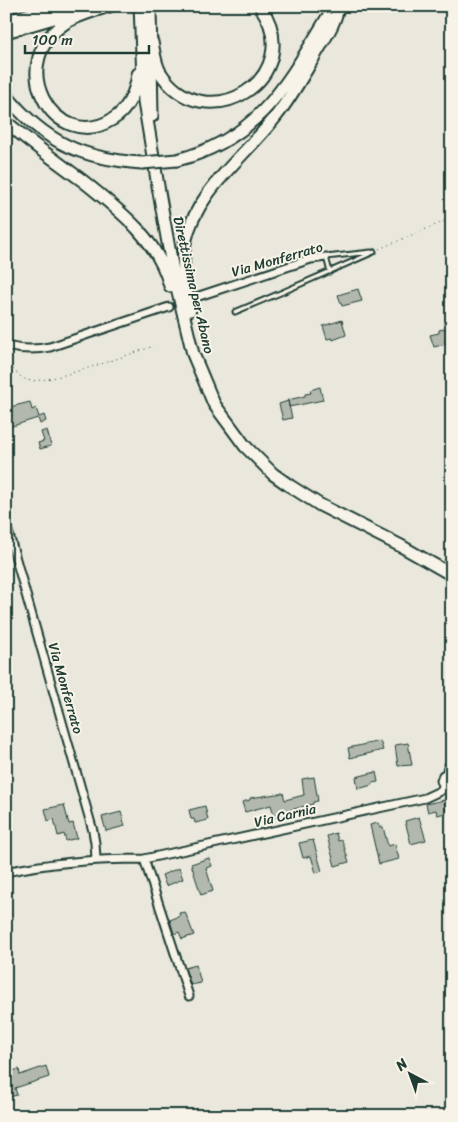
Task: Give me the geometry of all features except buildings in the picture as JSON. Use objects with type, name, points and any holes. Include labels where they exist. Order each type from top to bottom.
[{"type":"highway","points":[[6,21],[59,6]]},
{"type":"highway","points":[[6,32],[96,6]]},
{"type":"highway","points":[[110,6],[69,20],[51,32],[42,44],[35,58],[32,74],[42,102],[65,123],[78,127],[92,128],[107,123],[120,114],[130,100],[137,80],[141,47]]},
{"type":"highway","name":"Direttissima per Abano","points":[[140,6],[144,102],[152,142],[158,192],[193,354],[208,391],[221,415],[245,446],[273,474],[290,486],[320,505],[401,546],[452,575]]},
{"type":"highway","name":"Direttissima per Abano","points":[[150,6],[152,142]]},
{"type":"highway","points":[[152,42],[160,70],[169,84],[186,96],[206,102],[236,98],[251,89],[262,77],[274,50],[268,19],[260,6]]},
{"type":"highway","points":[[6,95],[44,133],[72,149],[117,161],[142,163],[177,160],[217,146],[242,131],[270,105],[284,87],[334,6]]},
{"type":"highway","points":[[193,354],[191,317],[183,263],[185,242],[190,227],[205,198],[277,116],[289,99],[325,38],[338,6]]},
{"type":"highway","points":[[6,122],[115,207],[150,244],[163,266],[180,323],[193,354]]},
{"type":"street","name":"Via Monferrato","points":[[193,298],[311,259],[326,256]]},
{"type":"street","points":[[6,346],[16,349],[33,350],[50,347],[169,307]]},
{"type":"street","name":"Via Monferrato","points":[[6,524],[96,843],[96,859]]},
{"type":"street","points":[[451,762],[449,773],[442,784],[452,790]]},
{"type":"street","name":"Via Carnia","points":[[6,872],[62,862],[96,859],[144,859],[432,795],[442,784]]},
{"type":"street","points":[[144,859],[188,996]]},
{"type":"lane","name":"Via Monferrato","points":[[326,256],[374,252]]},
{"type":"lane","name":"Via Monferrato","points":[[235,312],[374,252]]},
{"type":"lane","points":[[326,256],[330,272]]},
{"type":"path","points":[[374,252],[452,218]]},
{"type":"path","points":[[6,362],[26,380],[38,382],[57,378],[154,346]]}]
